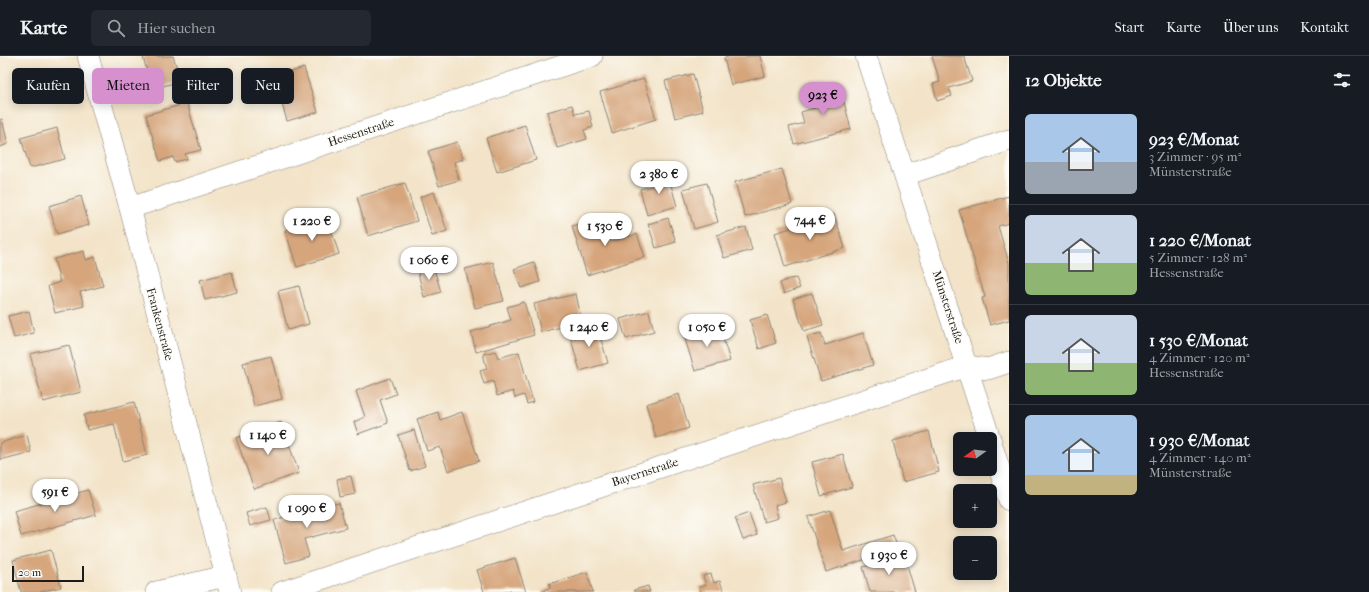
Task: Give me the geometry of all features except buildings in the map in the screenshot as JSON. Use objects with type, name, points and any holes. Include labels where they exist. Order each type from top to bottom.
[{"type":"street","name":"Frankenstraße","points":[[88,56],[130,208],[228,584]]},
{"type":"street","name":"Hessenstraße","points":[[130,208],[592,56]]},
{"type":"street","name":"Münsterstraße","points":[[866,56],[988,432]]},
{"type":"street","points":[[905,174],[1009,140]]},
{"type":"street","name":"Bayernstraße","points":[[282,592],[967,366],[988,369],[1009,362]]},
{"type":"street","name":"Münsterstraße","points":[[997,461],[1009,500]]},
{"type":"street","points":[[156,592],[228,584]]}]
